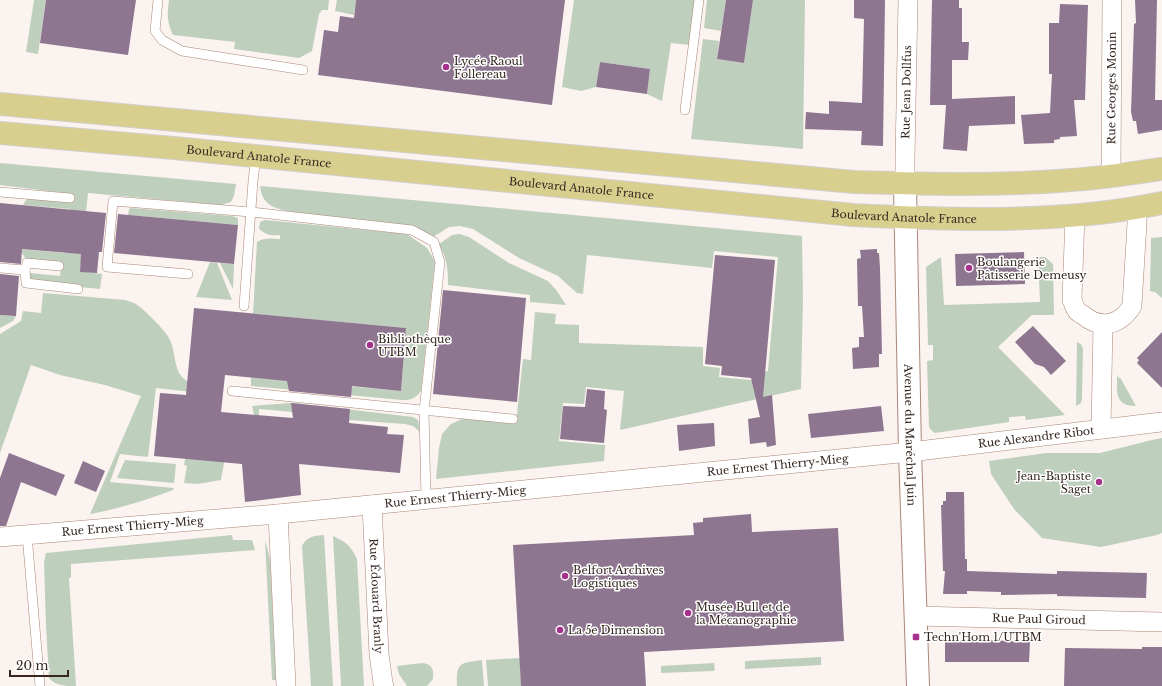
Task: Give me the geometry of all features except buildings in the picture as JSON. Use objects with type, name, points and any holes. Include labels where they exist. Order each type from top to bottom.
[{"type":"main road","points":[[0,104],[854,182],[974,184],[1070,180],[1111,176],[1162,168]]},
{"type":"main road","name":"Boulevard Anatole France","points":[[0,133],[256,156],[831,214],[958,219],[1075,216],[1137,208],[1162,203]]},
{"type":"street","name":"Rue Jean Dollfus","points":[[906,184],[905,158],[908,0]]},
{"type":"street","name":"Rue Georges Monin","points":[[1111,176],[1112,0]]},
{"type":"street","name":"Avenue du Maréchal Juin","points":[[906,184],[905,218],[910,452],[918,686]]},
{"type":"street","points":[[1075,216],[1072,300],[1076,310],[1089,320],[1104,325],[1116,321],[1126,315],[1132,306],[1137,208]]},
{"type":"street","points":[[1101,429],[1104,325]]},
{"type":"street","name":"Rue Alexandre Ribot","points":[[910,452],[1162,422]]},
{"type":"street","name":"Rue Ernest Thierry-Mieg","points":[[0,537],[278,514],[910,452]]},
{"type":"street","name":"Rue Édouard Branly","points":[[372,505],[379,654],[384,686]]},
{"type":"street","points":[[278,514],[286,686]]},
{"type":"street","name":"Rue Paul Giroud","points":[[916,616],[1162,622]]},
{"type":"lane","points":[[158,0],[155,31],[162,40],[182,51],[303,70]]},
{"type":"lane","points":[[685,110],[699,0]]},
{"type":"lane","points":[[244,306],[256,156]]},
{"type":"lane","points":[[0,192],[70,198]]},
{"type":"lane","points":[[188,274],[107,267],[113,201],[251,212],[412,230],[434,242],[440,262],[424,411],[426,499]]},
{"type":"lane","points":[[59,266],[27,263],[25,270],[26,283],[78,288]]},
{"type":"lane","points":[[0,268],[25,270]]},
{"type":"lane","points":[[232,391],[513,419]]},
{"type":"lane","points":[[27,535],[40,686]]},
{"type":"green space","points":[[34,0],[46,0],[38,54],[26,52]]},
{"type":"green space","points":[[169,0],[329,0],[328,10],[322,10],[319,14],[312,51],[299,58],[234,49],[235,42],[173,35],[168,18]]},
{"type":"green space","points":[[337,0],[356,0],[354,15],[335,11]]},
{"type":"green space","points":[[574,0],[696,0],[690,45],[671,43],[662,101],[647,94],[650,69],[600,62],[596,87],[581,91],[562,87]]},
{"type":"green space","points":[[707,0],[726,0],[721,31],[704,28]]},
{"type":"green space","points":[[753,0],[805,0],[803,149],[691,139],[703,39],[719,41],[717,59],[744,63]]},
{"type":"green space","points":[[0,163],[236,184],[234,196],[231,202],[221,205],[88,193],[80,271],[102,274],[100,289],[32,282],[30,280],[30,273],[60,276],[61,264],[26,259],[19,249],[66,253],[70,209],[23,205],[26,200],[30,198],[72,203],[73,194],[0,185]]},
{"type":"green space","points":[[260,186],[802,236],[803,297],[801,389],[620,430],[624,391],[586,387],[584,404],[563,403],[559,441],[605,445],[604,461],[436,479],[442,434],[451,424],[464,418],[516,422],[523,359],[531,360],[535,312],[556,314],[555,324],[579,325],[579,343],[703,347],[703,366],[720,368],[719,377],[760,381],[762,372],[768,371],[778,257],[714,251],[712,268],[587,255],[583,294],[577,293],[558,276],[519,258],[473,229],[460,226],[449,227],[433,237],[327,216],[282,210],[270,205],[266,201],[261,192]]},
{"type":"green space","points":[[129,209],[232,216],[238,218],[238,225],[128,215]]},
{"type":"green space","points":[[265,220],[407,234],[427,248],[435,261],[421,391],[417,396],[402,400],[251,386],[251,377],[401,391],[406,328],[253,314],[257,242],[265,239],[280,239],[280,235],[269,235],[259,229],[260,222]]},
{"type":"green space","points":[[459,234],[469,237],[509,263],[548,281],[566,305],[530,302],[530,295],[448,285],[448,274],[444,254],[439,244],[452,235]]},
{"type":"green space","points":[[1162,237],[1162,298],[1155,292],[1150,291],[1151,238]]},
{"type":"green space","points":[[941,257],[944,305],[1040,302],[1038,257],[1045,257],[1053,264],[1054,315],[1032,315],[998,347],[1065,415],[1026,420],[1025,416],[1009,417],[1009,422],[935,433],[932,431],[929,427],[927,361],[933,360],[933,345],[928,345],[926,267]]},
{"type":"green space","points":[[210,262],[217,263],[232,300],[196,297]]},
{"type":"green space","points":[[220,263],[234,264],[233,289]]},
{"type":"green space","points":[[43,293],[125,300],[138,305],[167,334],[172,345],[178,370],[181,376],[193,384],[192,392],[156,388],[148,457],[120,454],[110,482],[174,488],[173,490],[132,504],[90,514],[141,396],[105,385],[60,375],[31,365],[0,453],[0,334],[21,321],[23,311],[41,313]]},
{"type":"green space","points":[[0,315],[16,316],[13,321],[0,328]]},
{"type":"green space","points":[[1077,342],[1081,344],[1083,349],[1082,398],[1081,403],[1076,406]]},
{"type":"green space","points":[[1117,376],[1121,379],[1136,406],[1124,404],[1121,401],[1117,393]]},
{"type":"green space","points":[[290,403],[305,404],[305,409],[292,412],[259,409],[259,415],[254,415],[252,406]]},
{"type":"green space","points":[[311,405],[413,417],[418,420],[420,432],[413,426],[405,424],[349,420],[350,413]]},
{"type":"green space","points":[[229,436],[221,480],[198,484],[184,483],[187,466],[184,465],[185,459]]},
{"type":"green space","points":[[1162,438],[1162,533],[1101,547],[1042,538],[1014,509],[991,474],[989,461],[1046,453],[1100,453]]},
{"type":"green space","points":[[125,460],[176,464],[174,483],[117,478]]},
{"type":"green space","points":[[232,535],[233,540],[252,540],[255,550],[71,564],[71,577],[69,578],[76,686],[64,686],[52,681],[49,678],[44,563],[46,553]]},
{"type":"green space","points":[[324,535],[333,686],[311,686],[302,546],[309,538]]},
{"type":"green space","points":[[333,536],[347,544],[357,559],[364,686],[341,686]]},
{"type":"green space","points":[[265,540],[270,559],[276,680],[272,680]]},
{"type":"green space","points":[[821,657],[821,665],[745,669],[745,661]]},
{"type":"green space","points":[[520,658],[521,686],[488,686],[486,660]]},
{"type":"green space","points":[[482,660],[484,686],[457,686],[457,672],[461,665],[464,663]]},
{"type":"green space","points":[[422,663],[432,668],[433,679],[427,686],[407,686],[399,674],[397,666]]},
{"type":"green space","points":[[714,663],[715,670],[713,671],[661,673],[661,666]]},
{"type":"place","name":"Lycée Raoul Follereau","points":[[446,67]]},
{"type":"place","name":"Boulangerie Pâtisserie Demeusy","points":[[969,268]]},
{"type":"place","name":"Bibliothèque UTBM","points":[[370,345]]},
{"type":"place","name":"Jean-Baptiste Saget","points":[[1099,482]]},
{"type":"place","name":"Belfort Archives Logistiques","points":[[565,576]]},
{"type":"place","name":"Musée Bull et de la Mécanographie","points":[[688,613]]},
{"type":"place","name":"La 5e Dimension","points":[[560,630]]},
{"type":"place","name":"Techn'Hom 1/UTBM","points":[[916,637]]}]
